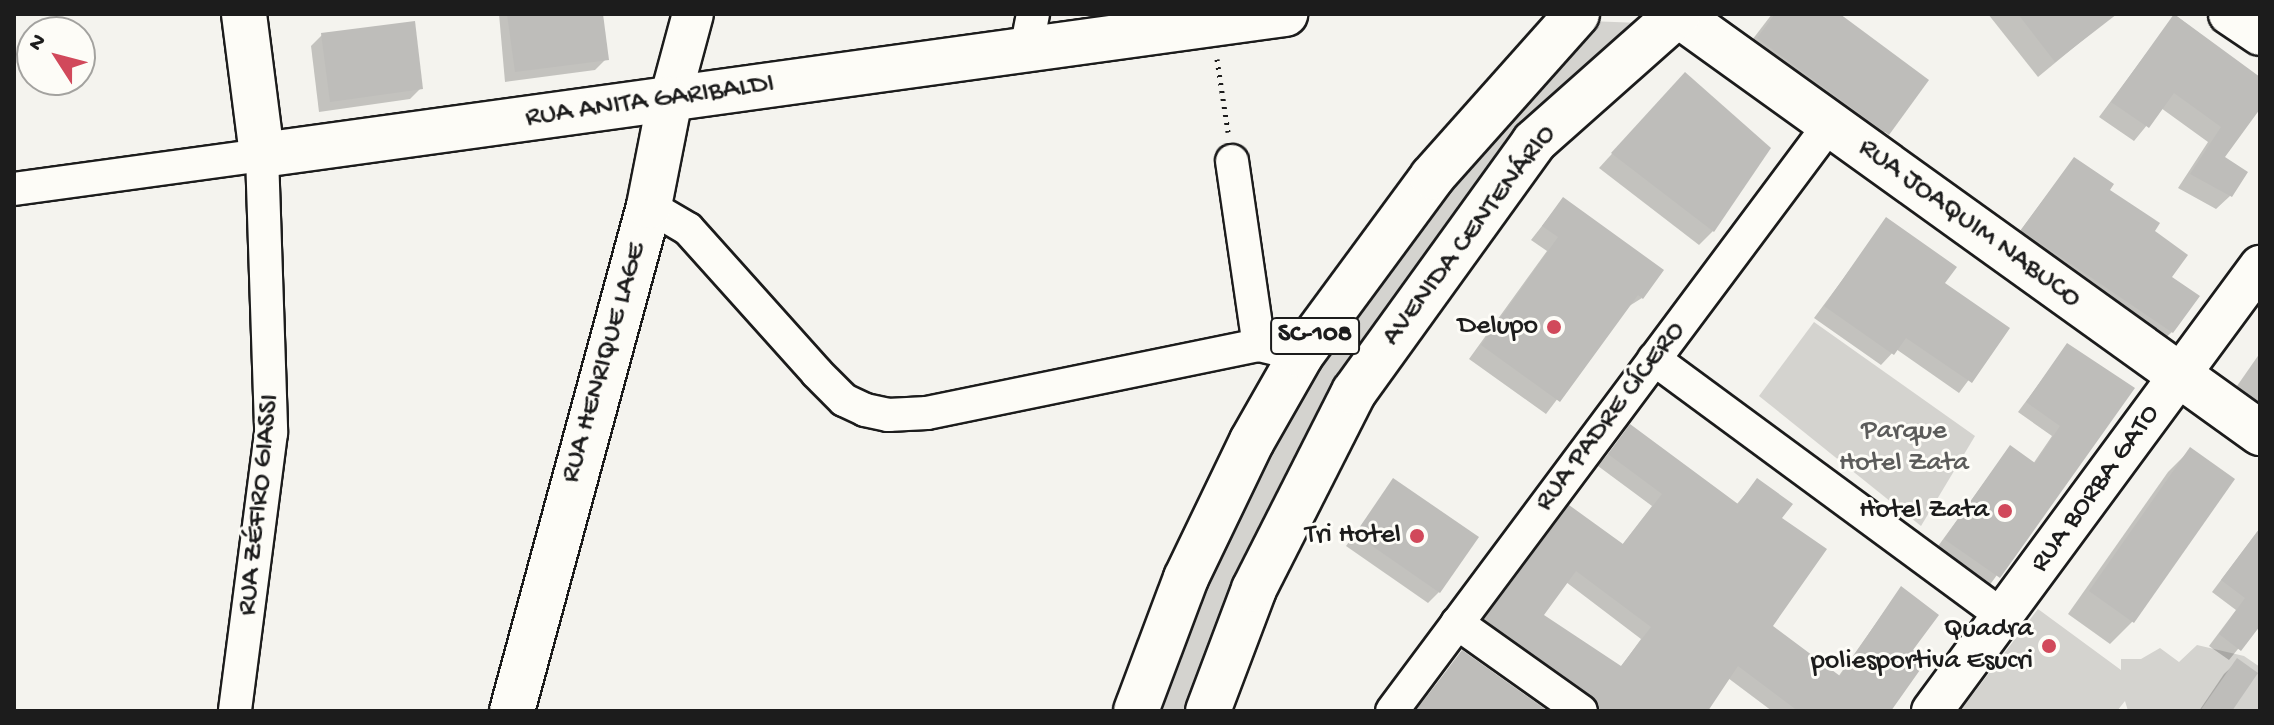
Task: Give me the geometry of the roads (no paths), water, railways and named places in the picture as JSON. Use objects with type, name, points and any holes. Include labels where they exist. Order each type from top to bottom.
[{"type":"main road","points":[[244,14],[262,155]]},
{"type":"main road","name":"RUA ANITA GARIBALDI","points":[[262,155],[670,99],[1030,32],[1285,14]]},
{"type":"main road","name":"SC-108","points":[[1136,711],[1192,563],[1301,355],[1432,177],[1577,14]]},
{"type":"main road","name":"RUA JOAQUIM NABUCO","points":[[1678,14],[2260,433]]},
{"type":"main road","name":"AVENIDA CENTENÁRIO","points":[[1208,711],[1254,589],[1354,392],[1534,142],[1678,14]]},
{"type":"main road","name":"RUA HENRIQUE LAGE","points":[[517,710],[649,206],[670,99]]},
{"type":"street","name":"RUA HENRIQUE LAGE","points":[[670,99],[693,14]]},
{"type":"street","points":[[2229,14],[2260,35]]},
{"type":"street","name":"RUA PADRE CÍCERO","points":[[1392,711],[1830,124]]},
{"type":"street","name":"RUA ANITA GARIBALDI","points":[[14,189],[262,155]]},
{"type":"street","name":"RUA ZÉFIRO GIASSI","points":[[235,711],[271,433],[262,155]]},
{"type":"street","points":[[1232,161],[1259,345]]},
{"type":"street","points":[[649,206],[688,229],[817,373],[844,400],[865,410],[888,415],[927,413],[1259,345],[1301,355]]},
{"type":"street","name":"RUA BORBA GATO","points":[[1932,711],[2260,266]]},
{"type":"street","points":[[1654,359],[2003,616]]},
{"type":"street","points":[[1457,623],[1581,711]]},
{"type":"place","name":"Delupo","points":[[1554,327]]},
{"type":"place","name":"Hotel Zata","points":[[2005,511]]},
{"type":"place","name":"Tri Hotel","points":[[1417,536]]},
{"type":"place","name":"Quadra poliesportiva Esucri","points":[[2049,646]]},
{"type":"park label","name":"Parque Hotel Zata","points":[[1904,448]]}]
